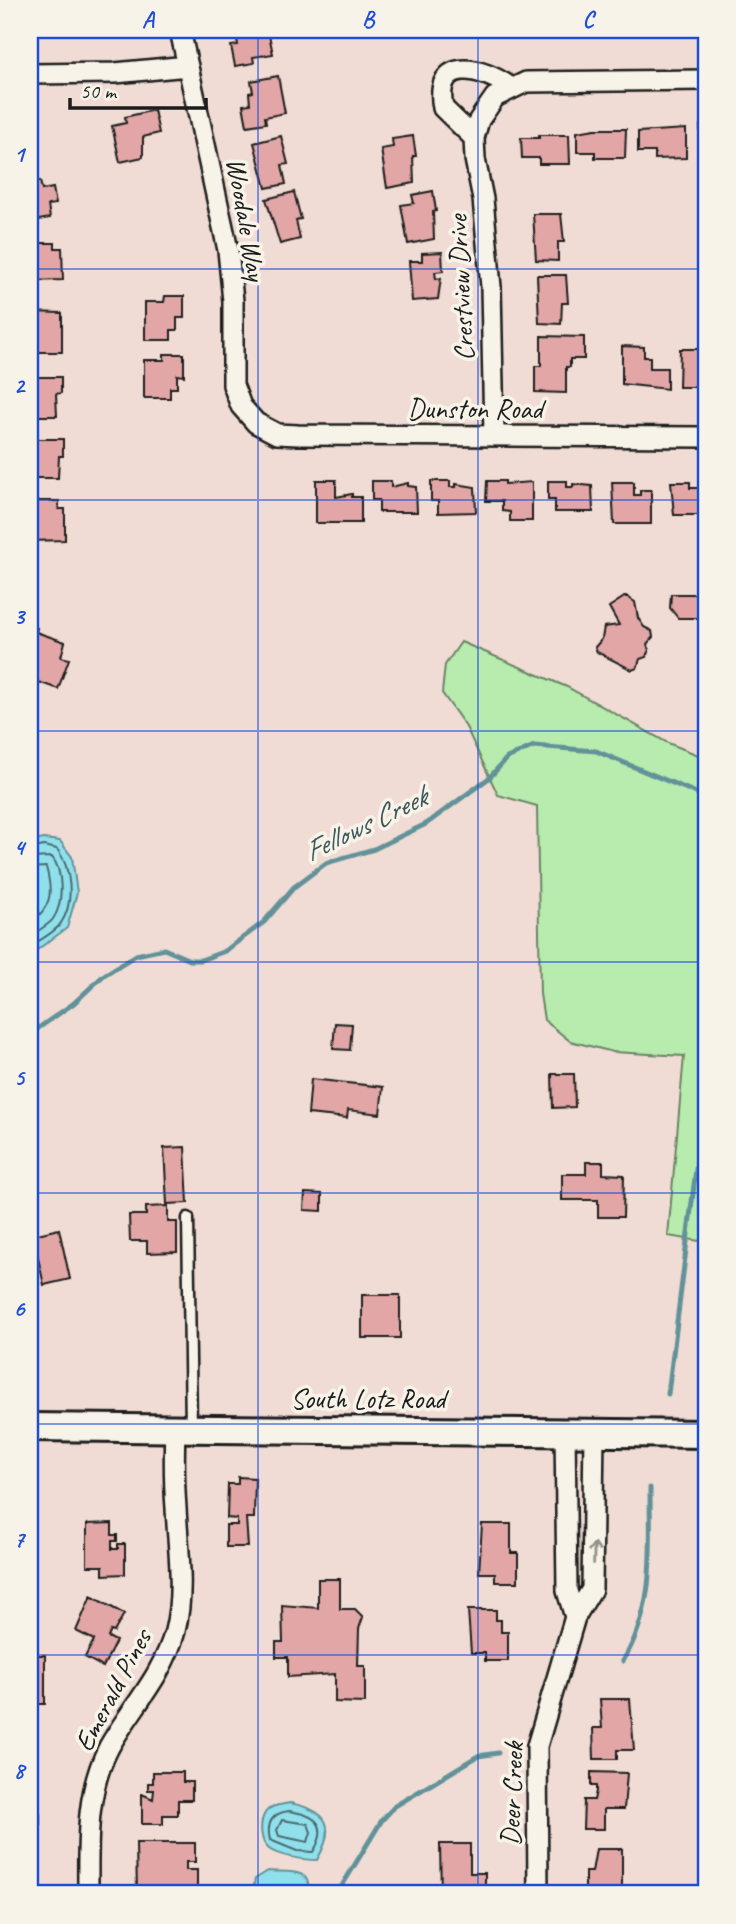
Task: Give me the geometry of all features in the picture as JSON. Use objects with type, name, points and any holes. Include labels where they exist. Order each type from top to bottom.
[{"type":"street","name":"Woodale Way","points":[[180,30],[228,250],[233,301],[233,385],[248,416]]},
{"type":"street","points":[[30,74],[115,73],[188,66]]},
{"type":"street","points":[[474,138],[443,108],[442,92],[447,80],[457,70],[470,68],[483,71],[510,87],[549,80],[706,80]]},
{"type":"street","name":"Crestview Drive","points":[[494,436],[491,288],[474,138],[486,108],[495,97],[510,87]]},
{"type":"street","name":"Dunston Road","points":[[248,416],[266,430],[277,434],[706,437]]},
{"type":"street","name":"South Lotz Road","points":[[30,1427],[706,1434]]},
{"type":"street","name":"Emerald Pines","points":[[88,1894],[88,1821],[95,1782],[110,1746],[161,1669],[175,1628],[181,1585],[175,1498],[183,1428]]},
{"type":"street","name":"Deer Creek","points":[[565,1431],[567,1591],[575,1617]]},
{"type":"street","name":"Deer Creek","points":[[538,1894],[537,1746],[575,1617],[592,1589],[594,1431]]},
{"type":"lane","points":[[183,1428],[188,1218]]},
{"type":"green space","points":[[461,642],[567,687],[668,743],[706,758],[706,1242],[668,1236],[684,1056],[613,1052],[570,1041],[544,1020],[540,994],[537,806],[498,795],[466,727],[442,693],[445,665]]},
{"type":"water","points":[[44,839],[60,841],[72,857],[77,893],[67,928],[30,955],[30,842]]},
{"type":"water","points":[[290,1803],[313,1810],[325,1821],[327,1837],[317,1860],[279,1854],[269,1849],[264,1842],[261,1827],[267,1810]]},
{"type":"water","points":[[268,1871],[302,1875],[308,1885],[308,1894],[252,1894],[255,1879]]},
{"type":"building","points":[[241,30],[268,30],[273,54],[253,57],[254,63],[235,66],[231,46],[238,45],[236,33]]},
{"type":"building","points":[[532,30],[551,30],[551,34],[532,34]]},
{"type":"building","points":[[592,30],[611,30],[611,34],[592,34]]},
{"type":"building","points":[[650,30],[670,30],[670,34],[650,34]]},
{"type":"building","points":[[278,76],[285,113],[265,117],[266,123],[247,126],[243,105],[250,104],[249,93],[253,92],[251,81]]},
{"type":"building","points":[[154,110],[159,133],[143,137],[143,157],[120,162],[112,126],[126,123],[125,117]]},
{"type":"building","points":[[700,125],[706,125],[706,166],[702,166]]},
{"type":"building","points":[[626,129],[625,158],[595,158],[595,152],[577,152],[577,132]]},
{"type":"building","points":[[686,129],[686,158],[655,159],[655,152],[638,152],[638,132]]},
{"type":"building","points":[[539,135],[569,135],[570,164],[539,164],[539,158],[522,158],[521,138],[539,138]]},
{"type":"building","points":[[281,136],[288,164],[282,165],[286,184],[266,188],[254,143]]},
{"type":"building","points":[[413,136],[416,156],[413,156],[414,183],[387,188],[381,149],[393,147],[392,139]]},
{"type":"building","points":[[40,181],[42,190],[53,188],[56,204],[48,205],[50,218],[33,221],[34,225],[30,225],[30,183]]},
{"type":"building","points":[[433,191],[436,211],[433,212],[434,239],[408,244],[401,205],[414,203],[412,195]]},
{"type":"building","points":[[294,192],[301,219],[296,220],[300,239],[280,244],[266,199]]},
{"type":"building","points":[[533,214],[561,214],[564,242],[558,242],[558,261],[536,260]]},
{"type":"building","points":[[32,243],[55,243],[55,248],[62,248],[63,280],[30,281]]},
{"type":"building","points":[[442,252],[443,271],[435,272],[436,279],[441,278],[438,299],[412,301],[409,261],[422,261],[422,253]]},
{"type":"building","points":[[537,275],[566,275],[568,303],[562,303],[561,324],[539,323]]},
{"type":"building","points":[[165,296],[184,296],[184,318],[177,318],[177,330],[171,330],[171,340],[145,340],[145,302],[164,302]]},
{"type":"building","points":[[30,312],[62,313],[62,352],[36,352],[36,331],[30,331]]},
{"type":"building","points":[[541,336],[584,337],[584,359],[570,359],[570,367],[566,367],[566,393],[535,392],[535,366],[541,366]]},
{"type":"building","points":[[622,346],[644,347],[644,357],[650,357],[650,368],[667,368],[667,389],[622,384]]},
{"type":"building","points":[[680,349],[701,349],[701,360],[706,360],[706,391],[705,387],[679,387]]},
{"type":"building","points":[[164,354],[184,354],[184,376],[177,375],[177,388],[170,388],[170,398],[144,398],[144,360],[164,360]]},
{"type":"building","points":[[30,377],[61,377],[61,393],[56,394],[57,416],[30,416]]},
{"type":"building","points":[[30,439],[63,439],[63,456],[59,456],[58,478],[32,478]]},
{"type":"building","points":[[316,480],[336,480],[336,497],[352,494],[352,497],[361,497],[361,523],[316,523]]},
{"type":"building","points":[[372,481],[391,481],[391,487],[408,483],[408,486],[416,487],[417,512],[379,512],[379,500],[372,500]]},
{"type":"building","points":[[431,481],[450,481],[450,487],[456,487],[456,484],[475,487],[476,512],[438,513],[438,501],[431,501]]},
{"type":"building","points":[[487,481],[505,481],[505,484],[532,482],[532,521],[510,521],[510,512],[502,511],[502,501],[486,501]]},
{"type":"building","points":[[548,481],[567,481],[567,487],[573,487],[573,484],[592,486],[593,512],[555,512],[555,500],[548,500]]},
{"type":"building","points":[[612,482],[634,482],[634,495],[640,495],[640,490],[651,490],[651,524],[614,524]]},
{"type":"building","points":[[671,482],[690,482],[690,488],[706,491],[706,515],[674,515]]},
{"type":"building","points":[[35,501],[59,501],[59,509],[65,509],[65,540],[30,541],[31,509],[35,509]]},
{"type":"building","points":[[671,594],[706,594],[706,618],[678,618],[670,608]]},
{"type":"building","points":[[626,596],[635,602],[638,618],[644,627],[652,631],[653,637],[647,644],[649,650],[646,657],[640,659],[637,668],[632,670],[597,652],[595,647],[602,639],[604,627],[619,625],[609,607]]},
{"type":"building","points":[[30,626],[37,628],[36,632],[65,642],[61,657],[69,659],[58,689],[30,679]]},
{"type":"building","points":[[335,1023],[352,1024],[350,1050],[333,1049]]},
{"type":"building","points":[[552,1074],[574,1074],[575,1107],[553,1108]]},
{"type":"building","points":[[311,1079],[383,1087],[380,1114],[348,1110],[347,1118],[308,1114]]},
{"type":"building","points":[[185,1147],[188,1203],[167,1204],[164,1148]]},
{"type":"building","points":[[586,1162],[603,1162],[603,1174],[624,1175],[623,1217],[598,1217],[598,1200],[562,1200],[562,1174],[586,1174]]},
{"type":"building","points":[[305,1193],[322,1194],[322,1211],[304,1210]]},
{"type":"building","points":[[168,1206],[168,1222],[177,1222],[177,1252],[147,1253],[147,1241],[130,1241],[129,1215],[146,1215],[146,1207]]},
{"type":"building","points":[[59,1229],[70,1279],[44,1285],[33,1235]]},
{"type":"building","points":[[362,1295],[400,1295],[400,1338],[362,1338]]},
{"type":"building","points":[[238,1477],[255,1478],[254,1518],[246,1518],[248,1547],[226,1547],[226,1525],[237,1525],[237,1519],[227,1518],[228,1484],[238,1484]]},
{"type":"building","points":[[112,1523],[112,1535],[117,1535],[117,1541],[112,1541],[112,1549],[118,1549],[118,1544],[125,1544],[125,1574],[103,1575],[103,1566],[87,1566],[87,1524]]},
{"type":"building","points":[[482,1524],[511,1524],[511,1553],[518,1553],[518,1582],[495,1582],[495,1573],[479,1573]]},
{"type":"building","points":[[318,1579],[340,1579],[340,1609],[355,1609],[363,1617],[359,1629],[358,1666],[365,1666],[365,1703],[335,1702],[335,1674],[288,1677],[288,1657],[276,1657],[276,1642],[283,1642],[282,1605],[318,1608]]},
{"type":"building","points":[[91,1596],[124,1614],[108,1637],[116,1641],[103,1667],[85,1657],[94,1640],[76,1631]]},
{"type":"building","points":[[468,1610],[496,1610],[496,1620],[501,1620],[501,1632],[508,1632],[508,1661],[485,1661],[485,1653],[471,1653]]},
{"type":"building","points":[[30,1655],[45,1655],[45,1704],[30,1704]]},
{"type":"building","points":[[600,1699],[630,1699],[634,1750],[617,1750],[617,1759],[594,1759],[593,1728],[602,1728]]},
{"type":"building","points":[[153,1772],[183,1772],[183,1782],[192,1782],[192,1800],[178,1800],[178,1815],[163,1815],[163,1824],[142,1824],[142,1794],[153,1799],[154,1790],[148,1790],[148,1783],[153,1783]]},
{"type":"building","points":[[591,1772],[627,1773],[624,1809],[604,1809],[604,1829],[583,1829],[584,1800],[594,1800],[596,1791],[596,1786],[591,1786]]},
{"type":"building","points":[[30,1813],[40,1813],[40,1844],[30,1844]]},
{"type":"building","points":[[136,1843],[195,1843],[195,1862],[186,1862],[186,1870],[197,1870],[197,1894],[137,1894]]},
{"type":"building","points":[[440,1844],[470,1844],[470,1873],[485,1873],[485,1894],[441,1894]]},
{"type":"building","points":[[596,1849],[622,1849],[622,1891],[585,1894],[585,1872],[592,1872]]},
{"type":"waterway","name":"Fellows Creek","points":[[30,1034],[74,1003],[104,975],[136,955],[164,949],[190,960],[201,960],[225,951],[264,922],[294,887],[326,863],[374,849],[426,824],[489,778],[507,758],[534,746],[596,751],[706,797]]},
{"type":"waterway","points":[[668,1394],[706,1089]]},
{"type":"waterway","points":[[623,1661],[634,1640],[646,1598],[650,1555],[650,1488]]},
{"type":"waterway","points":[[337,1894],[382,1820],[395,1806],[478,1756],[498,1753]]}]
